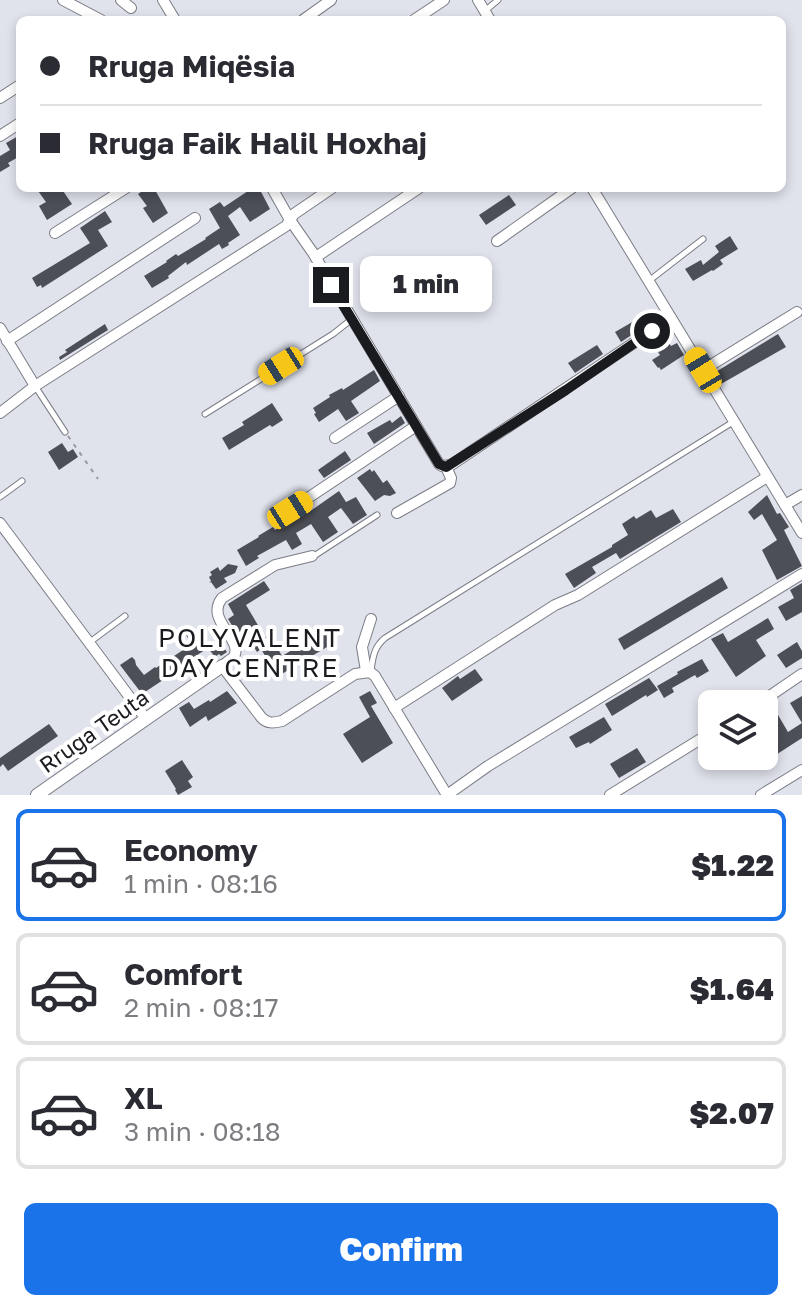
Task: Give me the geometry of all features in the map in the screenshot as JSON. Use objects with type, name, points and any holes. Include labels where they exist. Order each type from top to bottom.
[{"type":"street","points":[[63,0],[93,16]]},
{"type":"street","points":[[121,0],[131,8]]},
{"type":"street","points":[[309,16],[331,0]]},
{"type":"street","points":[[420,16],[444,0]]},
{"type":"street","points":[[478,0],[488,15]]},
{"type":"street","points":[[55,233],[120,192]]},
{"type":"street","points":[[274,192],[416,426],[451,478],[450,483],[397,513]]},
{"type":"street","points":[[0,413],[35,386],[278,231],[299,209],[326,192]]},
{"type":"street","points":[[316,257],[413,192]]},
{"type":"street","points":[[497,241],[566,192]]},
{"type":"street","points":[[594,192],[802,533]]},
{"type":"street","points":[[7,341],[195,218]]},
{"type":"street","points":[[703,370],[797,312]]},
{"type":"street","points":[[443,465],[566,390],[671,318]]},
{"type":"street","points":[[0,328],[35,386]]},
{"type":"street","points":[[335,438],[399,396]]},
{"type":"street","points":[[290,510],[416,426]]},
{"type":"street","points":[[394,708],[555,605],[578,595],[767,477]]},
{"type":"street","points":[[785,505],[802,495]]},
{"type":"street","points":[[0,523],[146,719]]},
{"type":"street","points":[[312,556],[275,565],[218,602],[219,621],[235,649],[232,658],[222,666],[265,721],[270,723],[282,721],[355,674],[368,671]]},
{"type":"street","points":[[371,619],[362,647],[368,671],[447,795],[488,766],[802,574]]},
{"type":"street","name":"Rruga Teuta","points":[[37,795],[222,666]]},
{"type":"street","points":[[778,690],[802,674]]},
{"type":"street","points":[[610,795],[698,741]]},
{"type":"street","points":[[761,795],[802,770]]},
{"type":"lane","points":[[488,15],[498,0]]},
{"type":"lane","points":[[648,281],[703,239]]},
{"type":"lane","points":[[205,414],[352,319]]},
{"type":"lane","points":[[35,386],[65,432]]},
{"type":"lane","points":[[368,671],[378,644],[385,638],[734,422]]},
{"type":"lane","points":[[0,497],[22,481]]},
{"type":"lane","points":[[312,556],[377,515]]},
{"type":"lane","points":[[89,643],[125,616]]},
{"type":"path","points":[[65,432],[98,479]]},
{"type":"building","points":[[16,137],[16,158],[0,172],[0,156],[10,150],[6,143]]},
{"type":"building","points":[[39,192],[64,192],[72,204],[47,220],[39,206],[46,202]]},
{"type":"building","points":[[156,192],[168,213],[153,223],[143,208],[147,206],[138,194]]},
{"type":"building","points":[[246,192],[261,192],[270,209],[250,222],[240,207],[228,216],[240,235],[222,249],[219,244],[187,265],[186,262],[152,288],[144,276],[220,228],[209,209],[220,202],[224,207]]},
{"type":"building","points":[[509,195],[516,205],[486,225],[479,215]]},
{"type":"building","points":[[105,211],[112,222],[98,230],[108,246],[42,288],[41,285],[37,287],[32,278],[90,243],[80,228]]},
{"type":"building","points":[[730,236],[738,249],[720,260],[723,264],[693,281],[685,269],[701,260],[703,265],[719,252],[715,246]]},
{"type":"building","points":[[648,313],[653,321],[621,342],[615,332]]},
{"type":"building","points":[[105,324],[108,330],[60,360],[59,357],[67,352],[65,350]]},
{"type":"building","points":[[662,333],[671,346],[677,343],[684,355],[661,370],[652,360],[660,355],[651,341]]},
{"type":"building","points":[[778,334],[786,347],[721,384],[714,373]]},
{"type":"building","points":[[597,345],[603,354],[575,373],[568,363]]},
{"type":"building","points":[[374,370],[380,381],[351,401],[359,413],[346,421],[338,409],[319,422],[313,408],[329,395],[343,390]]},
{"type":"building","points":[[272,403],[283,420],[229,450],[222,438]]},
{"type":"building","points":[[401,416],[405,423],[374,444],[367,433]]},
{"type":"building","points":[[62,443],[68,452],[73,449],[78,457],[59,470],[48,452]]},
{"type":"building","points":[[345,451],[351,460],[324,478],[318,470]]},
{"type":"building","points":[[370,469],[383,483],[387,480],[396,493],[384,495],[375,501],[357,478]]},
{"type":"building","points":[[339,491],[346,502],[356,497],[367,515],[353,524],[341,508],[328,517],[338,532],[323,542],[311,524],[296,533],[302,544],[292,550],[286,540],[246,566],[237,550],[307,509],[309,512]]},
{"type":"building","points":[[767,495],[777,514],[780,513],[789,527],[784,530],[802,566],[777,580],[762,550],[777,540],[762,514],[754,520],[748,512]]},
{"type":"building","points":[[673,509],[681,522],[620,559],[616,553],[592,567],[596,573],[574,588],[565,574],[628,535],[622,524],[651,510],[656,518]]},
{"type":"building","points":[[228,564],[238,566],[235,573],[224,578],[227,582],[216,589],[209,583],[210,572],[218,567],[220,571]]},
{"type":"building","points":[[722,577],[728,588],[624,650],[618,639]]},
{"type":"building","points":[[264,581],[270,590],[246,605],[265,637],[270,635],[282,656],[322,632],[326,632],[332,644],[275,678],[261,649],[257,652],[246,634],[240,638],[228,619],[234,615],[228,604]]},
{"type":"building","points":[[802,583],[802,612],[786,621],[778,607],[794,598],[790,590]]},
{"type":"building","points":[[768,618],[774,629],[756,640],[766,656],[736,677],[711,639],[723,633],[728,642]]},
{"type":"building","points":[[189,628],[198,641],[202,638],[208,647],[218,640],[227,652],[215,657],[208,648],[142,694],[120,665],[132,657],[144,675],[192,644],[184,632]]},
{"type":"building","points":[[797,642],[802,658],[786,668],[777,655]]},
{"type":"building","points":[[702,659],[709,671],[672,688],[674,692],[664,698],[657,686]]},
{"type":"building","points":[[475,669],[483,680],[452,701],[442,688],[458,676],[460,679]]},
{"type":"building","points":[[649,678],[658,690],[612,716],[605,704]]},
{"type":"building","points":[[227,691],[237,703],[208,721],[206,716],[190,727],[179,708],[189,702],[194,709]]},
{"type":"building","points":[[370,691],[377,703],[371,706],[393,743],[362,763],[343,734],[370,717],[359,697]]},
{"type":"building","points":[[802,696],[802,723],[790,703]]},
{"type":"building","points":[[778,715],[788,732],[802,723],[802,738],[778,754]]},
{"type":"building","points":[[604,717],[612,730],[590,744],[576,748],[569,737]]},
{"type":"building","points":[[49,724],[58,736],[8,771],[3,764],[0,767],[0,758]]},
{"type":"building","points":[[637,748],[646,762],[619,778],[610,764]]},
{"type":"building","points":[[182,760],[193,777],[188,781],[192,787],[178,795],[165,771]]},
{"type":"district","name":"POLYVALENT DAY CENTRE","points":[[250,653]]},
{"type":"route","points":[[331,285],[439,464],[446,467],[652,331]]}]
